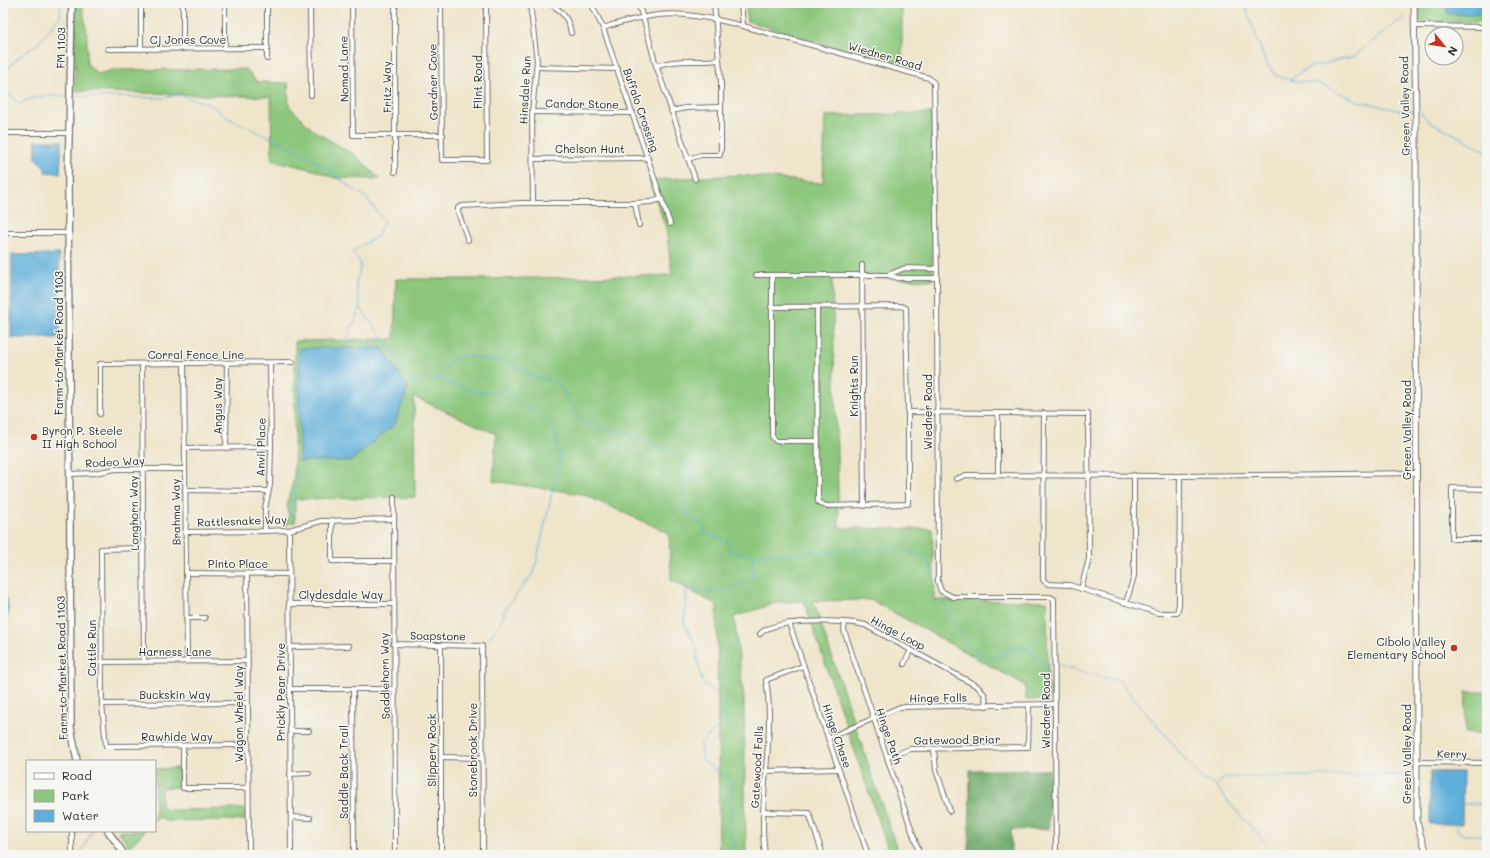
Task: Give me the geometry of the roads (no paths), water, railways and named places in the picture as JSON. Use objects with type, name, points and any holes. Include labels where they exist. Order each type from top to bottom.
[{"type":"main road","name":"FM 1103","points":[[70,96],[72,3]]},
{"type":"main road","name":"Farm-to-Market Road 1103","points":[[70,96],[69,233],[71,728],[77,760]]},
{"type":"main road","points":[[109,832],[125,855]]},
{"type":"street","points":[[141,3],[141,49]]},
{"type":"street","points":[[183,3],[183,49]]},
{"type":"street","points":[[225,3],[226,48]]},
{"type":"street","points":[[267,3],[268,59]]},
{"type":"street","points":[[310,3],[310,95]]},
{"type":"street","name":"Nomad Lane","points":[[352,3],[353,135],[396,135]]},
{"type":"street","name":"Fritz Way","points":[[395,3],[395,172]]},
{"type":"street","name":"Gardner Cove","points":[[441,3],[442,160]]},
{"type":"street","name":"Flint Road","points":[[442,160],[487,160],[486,3]]},
{"type":"street","name":"Hinsdale Run","points":[[530,3],[537,67],[532,112],[533,203]]},
{"type":"street","points":[[549,3],[562,12],[569,21],[571,33]]},
{"type":"street","name":"Buffalo Crossing","points":[[591,3],[603,28],[618,69],[670,224]]},
{"type":"street","points":[[638,3],[643,16],[656,66],[695,178]]},
{"type":"street","points":[[688,159],[700,155],[720,155],[721,149],[721,107],[714,3]]},
{"type":"street","points":[[603,28],[643,16],[664,13],[714,18],[743,26],[741,3]]},
{"type":"street","name":"Green Valley Road","points":[[1414,3],[1416,121],[1417,820],[1420,834],[1428,855]]},
{"type":"street","name":"Wiedner Road","points":[[743,26],[931,80],[934,83],[939,586],[946,595],[958,598],[1050,597],[1054,599],[1056,855]]},
{"type":"street","points":[[1414,26],[1487,27]]},
{"type":"street","name":"Cj Jones Cove","points":[[108,49],[268,48]]},
{"type":"street","points":[[656,66],[672,62],[705,62],[718,60]]},
{"type":"street","points":[[537,67],[618,69]]},
{"type":"street","points":[[672,111],[686,108],[721,107]]},
{"type":"street","name":"Candor Stone","points":[[532,112],[632,113]]},
{"type":"street","points":[[3,133],[70,134]]},
{"type":"street","points":[[396,135],[443,135]]},
{"type":"street","name":"Chelson Hunt","points":[[533,159],[648,158]]},
{"type":"street","points":[[468,240],[458,208],[473,205],[533,203],[635,203],[662,199]]},
{"type":"street","points":[[635,203],[639,225]]},
{"type":"street","points":[[3,233],[69,233]]},
{"type":"street","name":"Knights Run","points":[[862,265],[864,506]]},
{"type":"street","points":[[888,275],[906,268],[937,270]]},
{"type":"street","points":[[756,275],[888,275],[898,278],[937,278]]},
{"type":"street","points":[[772,276],[772,436],[776,441],[818,441]]},
{"type":"street","points":[[771,308],[817,307],[862,307],[901,306],[908,311],[908,504],[826,506],[818,502],[817,307]]},
{"type":"street","name":"Corral Fence Line","points":[[100,414],[100,364],[227,364],[293,362]]},
{"type":"street","name":"Brahma Way","points":[[184,363],[187,661]]},
{"type":"street","name":"Anvil Place","points":[[265,531],[267,491],[270,485],[270,363]]},
{"type":"street","name":"Longhorn Way","points":[[142,364],[144,662]]},
{"type":"street","name":"Angus Way","points":[[226,448],[227,364]]},
{"type":"street","points":[[908,412],[1088,414],[1089,559],[1081,589]]},
{"type":"street","points":[[998,413],[998,474]]},
{"type":"street","points":[[1044,413],[1043,580],[1048,584],[1069,585],[1163,614],[1174,614],[1179,609],[1180,476]]},
{"type":"street","points":[[185,448],[271,447]]},
{"type":"street","name":"Rodeo Way","points":[[70,474],[94,473],[116,469],[185,469]]},
{"type":"street","points":[[956,479],[966,474],[1180,476],[1416,473]]},
{"type":"street","points":[[1126,603],[1134,581],[1134,475]]},
{"type":"street","points":[[1487,489],[1452,488],[1452,539],[1487,539]]},
{"type":"street","points":[[185,490],[267,491]]},
{"type":"street","name":"Saddlehorn Way","points":[[394,497],[393,644],[395,855]]},
{"type":"street","name":"Rattlesnake Way","points":[[185,532],[289,530],[321,521],[394,519]]},
{"type":"street","points":[[332,520],[332,561],[394,561]]},
{"type":"street","name":"Prickly Pear Drive","points":[[289,530],[291,855]]},
{"type":"street","name":"Cattle Run","points":[[106,746],[102,704],[101,549],[144,548]]},
{"type":"street","name":"Pinto Place","points":[[186,573],[289,574]]},
{"type":"street","name":"Wagon Wheel Way","points":[[247,573],[249,854]]},
{"type":"street","name":"Clydesdale Way","points":[[289,604],[393,604]]},
{"type":"street","points":[[186,618],[205,618]]},
{"type":"street","name":"Hinge Loop","points":[[760,634],[764,629],[789,623],[845,622],[865,625],[977,686],[985,695],[986,706]]},
{"type":"street","name":"Hinge Path","points":[[845,622],[844,630],[921,855]]},
{"type":"street","name":"Hinge Chase","points":[[789,623],[868,855]]},
{"type":"street","name":"Soapstone","points":[[393,644],[482,646]]},
{"type":"street","name":"Slippery Rock","points":[[441,645],[441,855]]},
{"type":"street","points":[[290,647],[349,646]]},
{"type":"street","name":"Stonebrook Drive","points":[[482,646],[483,855]]},
{"type":"street","points":[[904,664],[911,650]]},
{"type":"street","name":"Harness Lane","points":[[102,662],[248,662]]},
{"type":"street","name":"Gatewood Falls","points":[[765,855],[763,812],[769,712],[766,680],[803,666]]},
{"type":"street","points":[[290,689],[394,689]]},
{"type":"street","name":"Saddle Back Trail","points":[[353,689],[354,855]]},
{"type":"street","name":"Buckskin Way","points":[[102,704],[248,703]]},
{"type":"street","name":"Hinge Falls","points":[[828,738],[900,707],[1055,704]]},
{"type":"street","name":"Gatewood Briar","points":[[887,757],[912,750],[1028,747],[1029,705]]},
{"type":"street","points":[[290,731],[309,731]]},
{"type":"street","name":"Rawhide Way","points":[[106,746],[248,745]]},
{"type":"street","points":[[183,746],[183,788],[248,788]]},
{"type":"street","points":[[934,749],[936,770],[950,811]]},
{"type":"street","points":[[441,757],[482,758]]},
{"type":"street","name":"Kerry","points":[[1417,762],[1487,763]]},
{"type":"street","points":[[766,771],[838,769]]},
{"type":"street","points":[[290,774],[309,773]]},
{"type":"street","points":[[763,812],[809,813],[823,855]]},
{"type":"street","points":[[291,817],[310,818]]},
{"type":"street","points":[[72,832],[72,855]]},
{"type":"street","points":[[249,854],[268,855]]},
{"type":"street","points":[[765,855],[778,854]]},
{"type":"street","points":[[921,855],[942,854]]},
{"type":"water","points":[[1448,3],[1487,3],[1487,14],[1447,14]]},
{"type":"water","points":[[36,141],[62,141],[60,173],[45,172],[45,167],[36,159]]},
{"type":"water","points":[[59,254],[60,338],[11,338],[12,255]]},
{"type":"water","points":[[299,348],[382,348],[408,388],[395,424],[351,461],[299,461]]},
{"type":"water","points":[[3,592],[6,597],[8,610],[7,619],[3,628]]},
{"type":"water","points":[[1430,772],[1463,772],[1462,824],[1430,824]]},
{"type":"waterway","points":[[61,3],[60,16],[40,42],[15,60],[6,71],[6,90],[19,104],[43,96],[68,96]]},
{"type":"waterway","points":[[1244,3],[1266,63],[1275,75],[1289,80],[1320,84],[1358,101],[1402,111],[1413,111]]},
{"type":"waterway","points":[[1423,5],[1433,3]]},
{"type":"waterway","points":[[1290,80],[1307,68],[1355,56],[1405,17]]},
{"type":"waterway","points":[[72,96],[163,98],[179,95],[211,105],[228,118],[289,146],[330,170],[365,197],[384,220],[378,236],[352,251],[361,265],[356,284],[360,307],[393,352],[411,382],[438,379],[448,365],[462,355],[503,362],[535,377],[559,384],[578,419],[596,430],[623,431],[672,451],[696,475],[685,484],[683,507],[693,521],[704,524],[705,534],[727,540],[731,553],[753,555],[897,548],[926,557],[936,581]]},
{"type":"waterway","points":[[1419,111],[1429,121],[1487,151]]},
{"type":"waterway","points":[[340,348],[345,343],[360,308]]},
{"type":"waterway","points":[[438,379],[475,392],[499,392],[543,417],[553,427],[560,458],[534,572],[505,610],[500,624],[489,638]]},
{"type":"waterway","points":[[292,519],[291,507],[303,461]]},
{"type":"waterway","points":[[735,855],[731,835],[731,781],[703,761],[700,744],[723,723],[726,703],[702,681],[697,658],[697,647],[684,623],[687,588],[710,593],[737,588],[753,576],[753,555]]},
{"type":"waterway","points":[[940,593],[951,618],[966,645],[990,660],[1016,646],[1030,649],[1035,659],[1052,665]]},
{"type":"waterway","points":[[1059,666],[1120,681],[1202,779],[1215,785],[1230,804],[1277,855]]},
{"type":"waterway","points":[[1216,785],[1225,777],[1411,775]]},
{"type":"waterway","points":[[1462,804],[1487,804]]},
{"type":"waterway","points":[[1455,825],[1457,830],[1463,835],[1487,835]]},
{"type":"waterway","points":[[80,855],[92,832]]},
{"type":"place","name":"Byron P. Steele II High School","points":[[34,437]]},
{"type":"place","name":"Cibolo Valley Elementary School","points":[[1454,648]]}]
